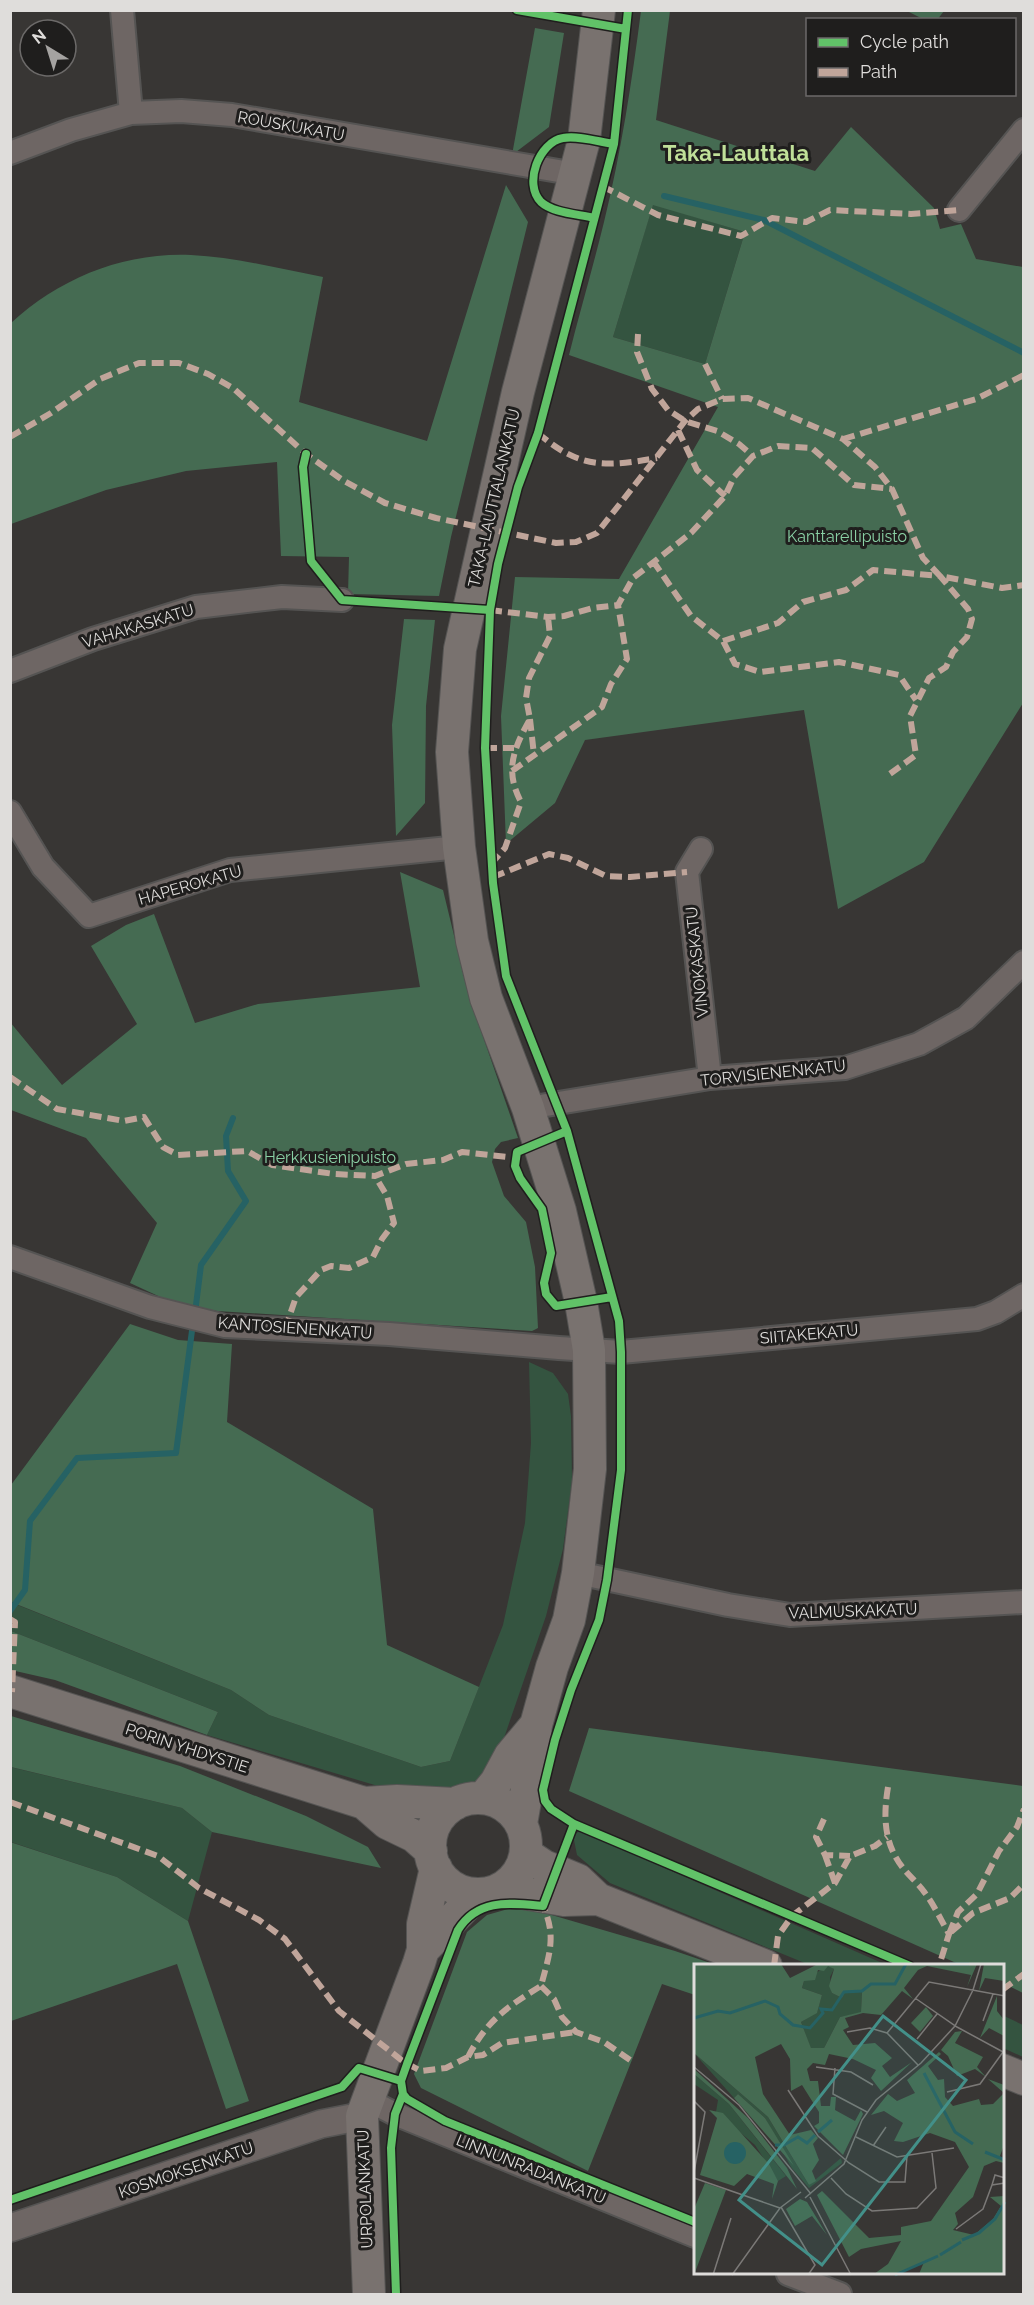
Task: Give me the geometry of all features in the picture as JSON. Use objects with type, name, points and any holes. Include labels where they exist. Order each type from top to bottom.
[{"type":"main road","name":"TAKA-LAUTTALANKATU","points":[[523,1839],[536,1725],[552,1667],[569,1620],[578,1573],[590,1469],[589,1350],[581,1302],[560,1211],[528,1108],[486,998],[470,931],[459,847],[452,752],[460,650],[518,392],[585,140],[599,10]]},
{"type":"main road","name":"PORIN YHDYSTIE","points":[[10,1691],[364,1803],[469,1801]]},
{"type":"main road","name":"TAKA-LAUTTALANKATU","points":[[469,1801],[496,1782],[510,1755],[536,1725]]},
{"type":"main road","points":[[598,1899],[564,1899],[452,1886],[433,1860],[432,1833],[445,1811],[469,1801],[497,1802],[507,1807],[523,1839],[543,1866],[578,1880],[598,1899],[760,1964]]},
{"type":"main road","name":"PORIN YHDYSTIE","points":[[364,1803],[387,1823],[414,1836],[433,1860]]},
{"type":"main road","points":[[488,1891],[513,1879],[520,1868],[523,1839]]},
{"type":"main road","name":"URPOLANKATU","points":[[369,2295],[365,2108],[423,1950],[423,1924],[433,1860]]},
{"type":"main road","name":"URPOLANKATU","points":[[423,1950],[488,1891]]},
{"type":"main road","points":[[1004,2071],[1023,2079]]},
{"type":"street","points":[[122,10],[131,113]]},
{"type":"street","name":"ROUSKUKATU","points":[[10,153],[71,130],[131,113],[182,111],[232,115],[576,174]]},
{"type":"street","points":[[959,210],[1023,130]]},
{"type":"street","name":"VAHAKASKATU","points":[[10,671],[93,639],[196,606],[282,597],[342,600]]},
{"type":"street","name":"HAPEROKATU","points":[[10,812],[43,867],[89,916],[231,870],[459,847]]},
{"type":"street","name":"VINOKASKATU","points":[[701,849],[687,872],[710,1078]]},
{"type":"street","name":"TORVISIENENKATU","points":[[528,1108],[710,1078],[845,1068],[919,1044],[966,1018],[1023,962]]},
{"type":"street","name":"KANTOSIENENKATU","points":[[10,1257],[150,1307],[225,1326],[389,1334],[589,1350]]},
{"type":"street","name":"SIITAKEKATU","points":[[589,1350],[621,1352],[977,1319],[996,1312],[1023,1295]]},
{"type":"street","name":"VALMUSKAKATU","points":[[578,1573],[728,1605],[790,1615],[1023,1602]]},
{"type":"street","name":"KOSMOKSENKATU","points":[[10,2228],[365,2108]]},
{"type":"street","name":"LINNUNRADANKATU","points":[[365,2108],[395,2114],[694,2236]]},
{"type":"street","points":[[790,2275],[840,2295]]},
{"type":"green space","name":"Kanttarellipuisto","points":[[641,11],[670,11],[656,120],[815,171],[851,127],[934,208],[940,229],[961,224],[976,259],[1023,267],[1023,703],[924,862],[838,909],[804,710],[585,740],[555,803],[506,844],[501,716],[515,577],[619,579],[718,407],[569,355],[616,170]],"holes":[[[653,205],[745,232],[705,364],[613,337]]]},
{"type":"green space","points":[[907,11],[944,11],[939,18],[921,18]]},
{"type":"green space","points":[[535,28],[564,33],[549,127],[512,155]]},
{"type":"green space","points":[[506,185],[528,222],[451,537],[439,596],[348,594],[349,557],[281,556],[277,462],[186,471],[106,490],[11,524],[11,323],[50,293],[94,271],[118,263],[166,255],[224,258],[323,277],[299,402],[427,441]]},
{"type":"green space","points":[[653,204],[745,232],[705,364],[613,337]]},
{"type":"green space","points":[[404,619],[435,620],[426,706],[425,803],[396,836],[392,725]]},
{"type":"green space","name":"Herkkusienipuisto","points":[[400,872],[443,890],[468,993],[518,1138],[501,1142],[495,1149],[492,1162],[504,1196],[526,1222],[535,1267],[538,1328],[532,1331],[217,1311],[169,1301],[130,1283],[157,1223],[86,1138],[11,1110],[10,1022],[62,1085],[137,1024],[91,946],[126,925],[154,914],[195,1023],[258,1004],[420,987]]},
{"type":"green space","points":[[130,1324],[178,1340],[232,1344],[227,1422],[373,1509],[387,1645],[479,1687],[450,1761],[421,1767],[269,1715],[231,1690],[11,1602],[11,1485]]},
{"type":"green space","points":[[529,1362],[553,1373],[568,1394],[571,1416],[572,1481],[563,1549],[546,1616],[495,1764],[472,1787],[432,1794],[388,1789],[207,1735],[218,1712],[11,1631],[10,1602],[231,1690],[269,1715],[421,1767],[450,1761],[503,1625],[525,1523],[531,1443]]},
{"type":"green space","points":[[11,1631],[218,1712],[207,1735],[55,1680],[11,1670]]},
{"type":"green space","points":[[11,1716],[180,1766],[306,1816],[368,1847],[381,1868],[212,1832],[182,1808],[11,1767]]},
{"type":"green space","points":[[589,1728],[1023,1786],[1023,1993],[1004,1984],[1004,1964],[958,1964],[569,1791]]},
{"type":"green space","points":[[10,1767],[182,1808],[212,1832],[188,1921],[117,1877],[11,1842]]},
{"type":"green space","points":[[580,1831],[884,1964],[807,1964],[610,1883],[577,1855],[573,1835]]},
{"type":"green space","points":[[10,1842],[117,1877],[188,1921],[249,2101],[226,2109],[177,1964],[11,2021]]},
{"type":"green space","points":[[508,1909],[538,1911],[713,1964],[694,1964],[694,1995],[662,1984],[588,2171],[421,2088],[414,2074],[467,1932],[487,1915]]},
{"type":"green space","points":[[1004,2016],[1023,2025],[1023,2057],[1004,2048]]},
{"type":"waterway","points":[[664,196],[764,220],[1024,353]]},
{"type":"waterway","points":[[195,1313],[201,1265],[246,1201],[228,1171],[226,1136],[233,1118]]},
{"type":"waterway","points":[[10,1611],[25,1590],[30,1521],[77,1458],[176,1453],[193,1323]]},
{"type":"marked path","points":[[602,186],[658,215],[741,236],[772,218],[806,222],[830,210],[911,214],[959,210]]},
{"type":"marked path","points":[[638,334],[637,352],[652,389],[668,410],[685,421],[717,431],[739,444],[753,456]]},
{"type":"marked path","points":[[10,437],[51,413],[100,379],[139,363],[179,363],[208,374],[233,388],[306,454],[344,481],[385,503],[436,518],[556,543],[576,542],[597,533],[685,421],[698,409],[722,399],[748,398],[843,439],[875,467],[892,489],[923,558],[940,576],[1002,588],[1024,585]]},
{"type":"marked path","points":[[705,364],[722,399]]},
{"type":"marked path","points":[[843,439],[976,399],[1024,375]]},
{"type":"marked path","points":[[678,430],[697,470],[725,496]]},
{"type":"marked path","points":[[538,433],[567,453],[594,462],[608,464],[657,458]]},
{"type":"marked path","points":[[490,610],[548,617],[618,605],[633,578],[691,533],[725,496],[734,477],[753,456],[778,446],[812,448],[854,485],[892,489]]},
{"type":"marked path","points":[[653,561],[691,616],[723,641],[735,664],[760,672],[839,662],[899,675],[916,700]]},
{"type":"marked path","points":[[723,641],[778,623],[803,602],[846,590],[873,570],[940,576],[968,609],[972,619],[967,637],[953,652],[946,667],[929,678],[910,716],[916,755],[887,776]]},
{"type":"marked path","points":[[512,771],[602,707],[611,684],[627,659],[618,605]]},
{"type":"marked path","points":[[491,864],[505,848],[521,802],[513,780],[513,759],[519,740],[530,719],[526,698],[529,678],[550,636],[548,617]]},
{"type":"marked path","points":[[530,719],[534,755]]},
{"type":"marked path","points":[[485,748],[514,748]]},
{"type":"marked path","points":[[493,877],[549,854],[568,858],[606,876],[630,877],[687,872]]},
{"type":"marked path","points":[[10,1077],[57,1109],[124,1121],[144,1117],[163,1147],[178,1155],[247,1151],[272,1165],[334,1174],[375,1176],[406,1164],[443,1160],[462,1152],[516,1158]]},
{"type":"marked path","points":[[285,1329],[296,1297],[321,1270],[331,1266],[349,1268],[373,1257],[382,1239],[394,1223],[387,1196],[375,1176]]},
{"type":"marked path","points":[[10,1619],[15,1622],[12,1692]]},
{"type":"marked path","points":[[888,1787],[886,1830],[892,1849],[903,1868],[928,1898],[949,1934],[940,1964]]},
{"type":"marked path","points":[[10,1802],[158,1856],[199,1888],[259,1920],[285,1939],[339,2011],[404,2062],[421,2071],[446,2068],[468,2057],[483,2055],[502,2043],[576,2032]]},
{"type":"marked path","points":[[949,1934],[958,1912],[977,1894],[999,1851],[1017,1827],[1024,1809]]},
{"type":"marked path","points":[[824,1819],[816,1837],[825,1855],[850,1856]]},
{"type":"marked path","points":[[774,1964],[778,1936],[792,1916],[835,1883],[850,1856],[875,1846],[887,1837]]},
{"type":"marked path","points":[[825,1855],[835,1883]]},
{"type":"marked path","points":[[951,1932],[973,1913],[1010,1898],[1024,1884]]},
{"type":"marked path","points":[[468,2057],[483,2033],[499,2015],[541,1986],[551,1937],[543,1906]]},
{"type":"marked path","points":[[1004,1989],[1024,1974]]},
{"type":"marked path","points":[[541,1986],[554,1999],[562,2017],[576,2032],[604,2042],[633,2062]]},
{"type":"cycle path","points":[[517,10],[626,29]]},
{"type":"cycle path","points":[[628,10],[614,144],[538,433],[518,487],[498,564],[490,610],[485,748],[493,883],[506,976],[567,1131],[619,1321],[621,1352],[621,1470],[607,1580],[599,1620],[571,1690],[555,1740],[543,1790],[545,1801],[551,1809],[574,1824],[905,1964]]},
{"type":"cycle path","points":[[594,218],[559,211],[541,202],[533,185],[536,165],[547,147],[563,138],[582,138],[614,144]]},
{"type":"cycle path","points":[[306,454],[303,467],[311,561],[342,600],[490,610]]},
{"type":"cycle path","points":[[567,1131],[517,1152],[515,1166],[520,1178],[542,1209],[551,1253],[544,1283],[546,1294],[556,1306],[612,1297]]},
{"type":"cycle path","points":[[396,2294],[391,2148],[395,2114],[403,2094],[401,2081],[407,2064],[458,1930],[475,1912],[485,1908],[507,1904],[543,1906],[574,1824]]},
{"type":"cycle path","points":[[10,2200],[342,2087],[359,2068],[401,2081]]},
{"type":"cycle path","points":[[403,2094],[407,2099],[445,2121],[694,2222]]},
{"type":"district","name":"Taka-Lauttala","points":[[736,153]]}]
